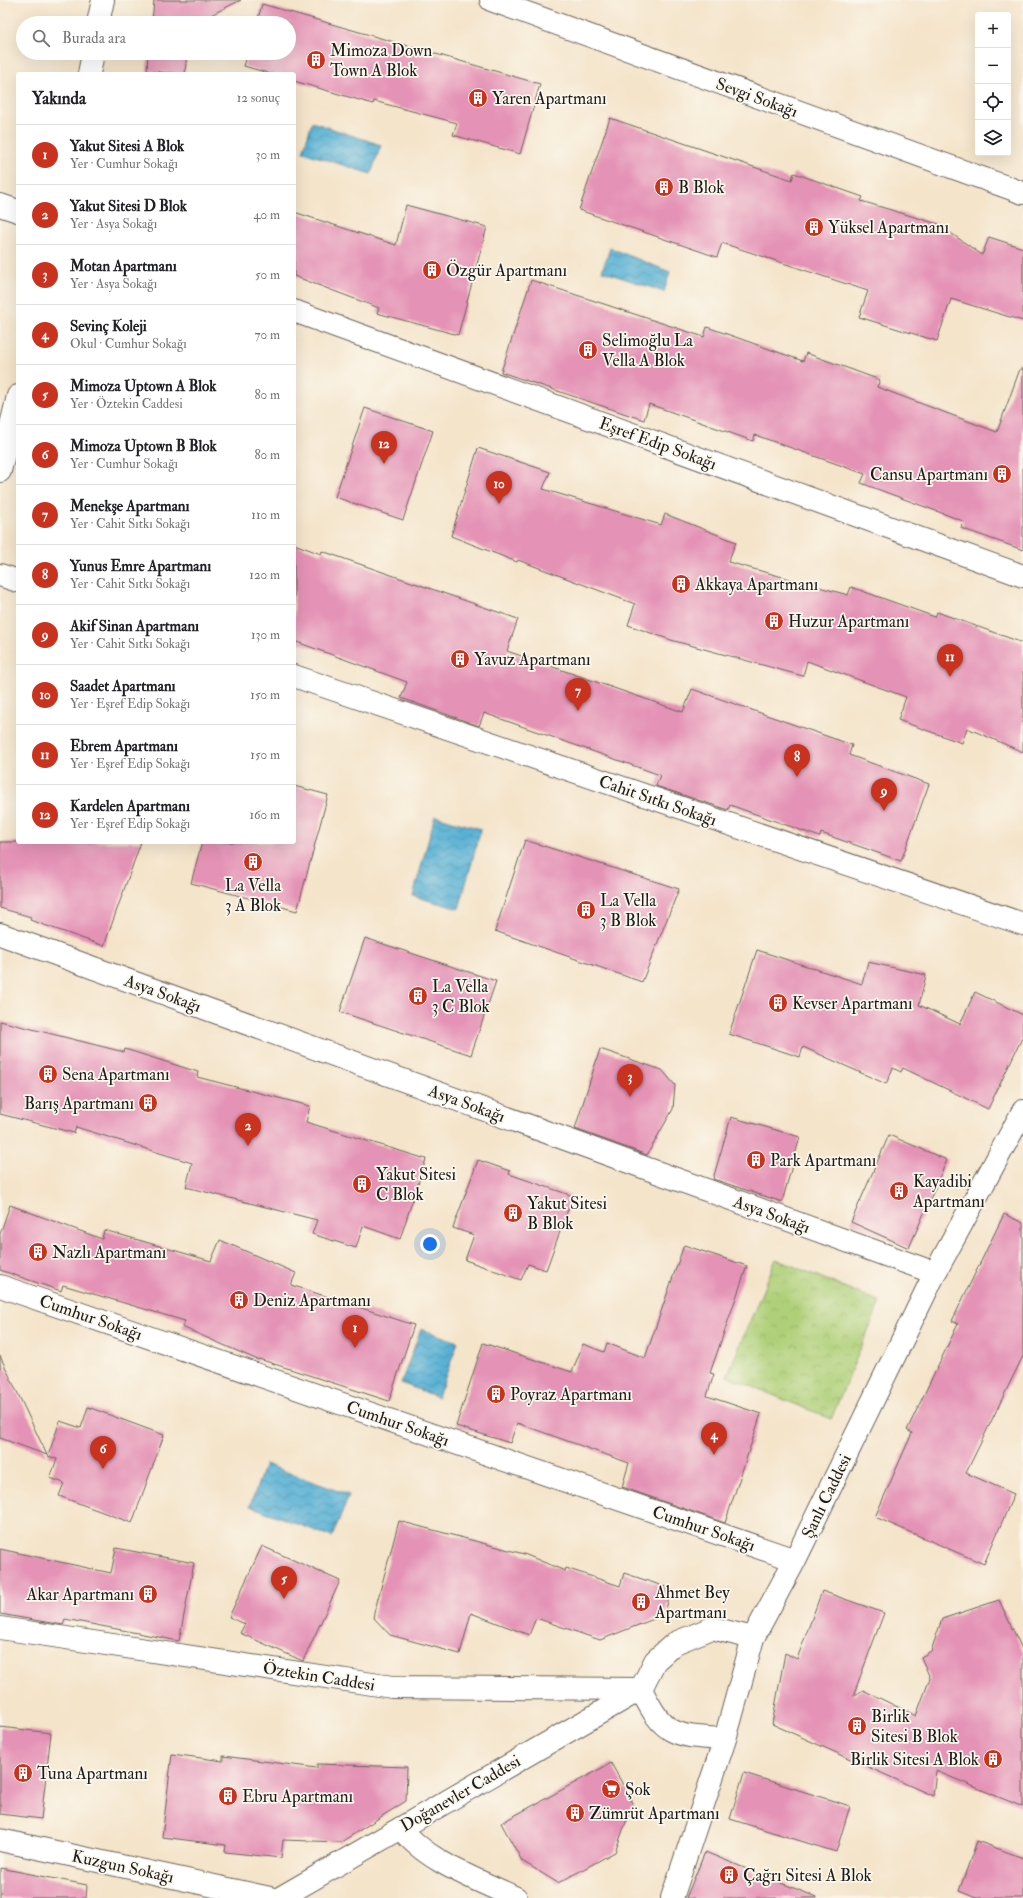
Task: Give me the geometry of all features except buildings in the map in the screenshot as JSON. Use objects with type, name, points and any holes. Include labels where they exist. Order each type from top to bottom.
[{"type":"street","points":[[100,16],[103,0]]},
{"type":"street","name":"Sevgi Sokağı","points":[[491,0],[1023,194]]},
{"type":"street","points":[[88,72],[91,60]]},
{"type":"street","points":[[0,205],[16,210]]},
{"type":"street","name":"Eşref Edip Sokağı","points":[[296,312],[1023,576]]},
{"type":"street","points":[[0,471],[16,404]]},
{"type":"street","points":[[0,575],[16,580]]},
{"type":"street","name":"Cahit Sıtkı Sokağı","points":[[296,677],[1023,924]]},
{"type":"street","name":"Asya Sokağı","points":[[0,934],[935,1272]]},
{"type":"street","name":"Şanlı Caddesi","points":[[672,1898],[725,1739],[753,1638],[795,1560],[935,1272],[1023,1111]]},
{"type":"street","name":"Cumhur Sokağı","points":[[0,1286],[795,1560]]},
{"type":"street","name":"Öztekin Caddesi","points":[[0,1628],[392,1687],[641,1689]]},
{"type":"street","points":[[725,1739],[688,1737],[665,1727],[652,1711],[641,1689],[655,1662],[675,1643],[712,1628],[753,1638]]},
{"type":"street","name":"Doğanevler Caddesi","points":[[280,1898],[641,1689]]},
{"type":"street","points":[[401,1828],[409,1838],[430,1855],[516,1898]]},
{"type":"street","name":"Kuzgun Sokağı","points":[[0,1840],[270,1898]]},
{"type":"green space","points":[[776,1259],[880,1302],[831,1419],[727,1376]]},
{"type":"water","points":[[312,122],[381,145],[371,174],[303,152]]},
{"type":"water","points":[[610,248],[670,272],[664,292],[602,271]]},
{"type":"water","points":[[435,816],[481,829],[459,909],[413,896]]},
{"type":"water","points":[[421,1329],[458,1342],[438,1397],[401,1383]]},
{"type":"water","points":[[265,1464],[349,1495],[332,1537],[250,1506]]},
{"type":"place","name":"Mimoza Down Town A Blok","points":[[316,60]]},
{"type":"place","name":"Yaren Apartmanı","points":[[478,98]]},
{"type":"place","name":"B Blok","points":[[664,187]]},
{"type":"place","name":"Yüksel Apartmanı","points":[[814,227]]},
{"type":"place","name":"Özgür Apartmanı","points":[[432,270]]},
{"type":"place","name":"Selimoğlu La Vella A Blok","points":[[588,350]]},
{"type":"place","name":"Kardelen Apartmanı","points":[[384,464]]},
{"type":"place","name":"Cansu Apartmanı","points":[[1002,474]]},
{"type":"place","name":"Saadet Apartmanı","points":[[499,504]]},
{"type":"place","name":"Akkaya Apartmanı","points":[[681,584]]},
{"type":"place","name":"Huzur Apartmanı","points":[[774,621]]},
{"type":"place","name":"Yavuz Apartmanı","points":[[460,659]]},
{"type":"place","name":"Ebrem Apartmanı","points":[[950,677]]},
{"type":"place","name":"Menekşe Apartmanı","points":[[578,711]]},
{"type":"place","name":"Yunus Emre Apartmanı","points":[[797,777]]},
{"type":"place","name":"Akif Sinan Apartmanı","points":[[884,811]]},
{"type":"place","name":"La Vella 3 A Blok","points":[[253,862]]},
{"type":"place","name":"La Vella 3 B Blok","points":[[586,910]]},
{"type":"place","name":"La Vella 3 C Blok","points":[[418,996]]},
{"type":"place","name":"Kevser Apartmanı","points":[[778,1003]]},
{"type":"place","name":"Sena Apartmanı","points":[[48,1074]]},
{"type":"place","name":"Motan Apartmanı","points":[[630,1097]]},
{"type":"place","name":"Barış Apartmanı","points":[[148,1103]]},
{"type":"place","name":"Yakut Sitesi D Blok","points":[[248,1146]]},
{"type":"place","name":"Park Apartmanı","points":[[756,1160]]},
{"type":"place","name":"Yakut Sitesi C Blok","points":[[362,1184]]},
{"type":"place","name":"Kayadibi Apartmanı","points":[[899,1191]]},
{"type":"place","name":"Yakut Sitesi B Blok","points":[[513,1213]]},
{"type":"place","name":"Nazlı Apartmanı","points":[[38,1252]]},
{"type":"place","name":"Deniz Apartmanı","points":[[239,1300]]},
{"type":"place","name":"Yakut Sitesi A Blok","points":[[355,1348]]},
{"type":"place","name":"Poyraz Apartmanı","points":[[496,1394]]},
{"type":"place","name":"Sevinç Koleji","points":[[714,1455]]},
{"type":"place","name":"Mimoza Uptown B Blok","points":[[103,1469]]},
{"type":"place","name":"Akar Apartmanı","points":[[148,1594]]},
{"type":"place","name":"Mimoza Uptown A Blok","points":[[284,1599]]},
{"type":"place","name":"Ahmet Bey Apartmanı","points":[[641,1602]]},
{"type":"place","name":"Birlik Sitesi B Blok","points":[[857,1726]]},
{"type":"place","name":"Birlik Sitesi A Blok","points":[[993,1759]]},
{"type":"place","name":"Tuna Apartmanı","points":[[23,1773]]},
{"type":"place","name":"Şok","points":[[611,1789]]},
{"type":"place","name":"Ebru Apartmanı","points":[[228,1796]]},
{"type":"place","name":"Zümrüt Apartmanı","points":[[575,1813]]},
{"type":"place","name":"Çağrı Sitesi A Blok","points":[[729,1875]]}]
